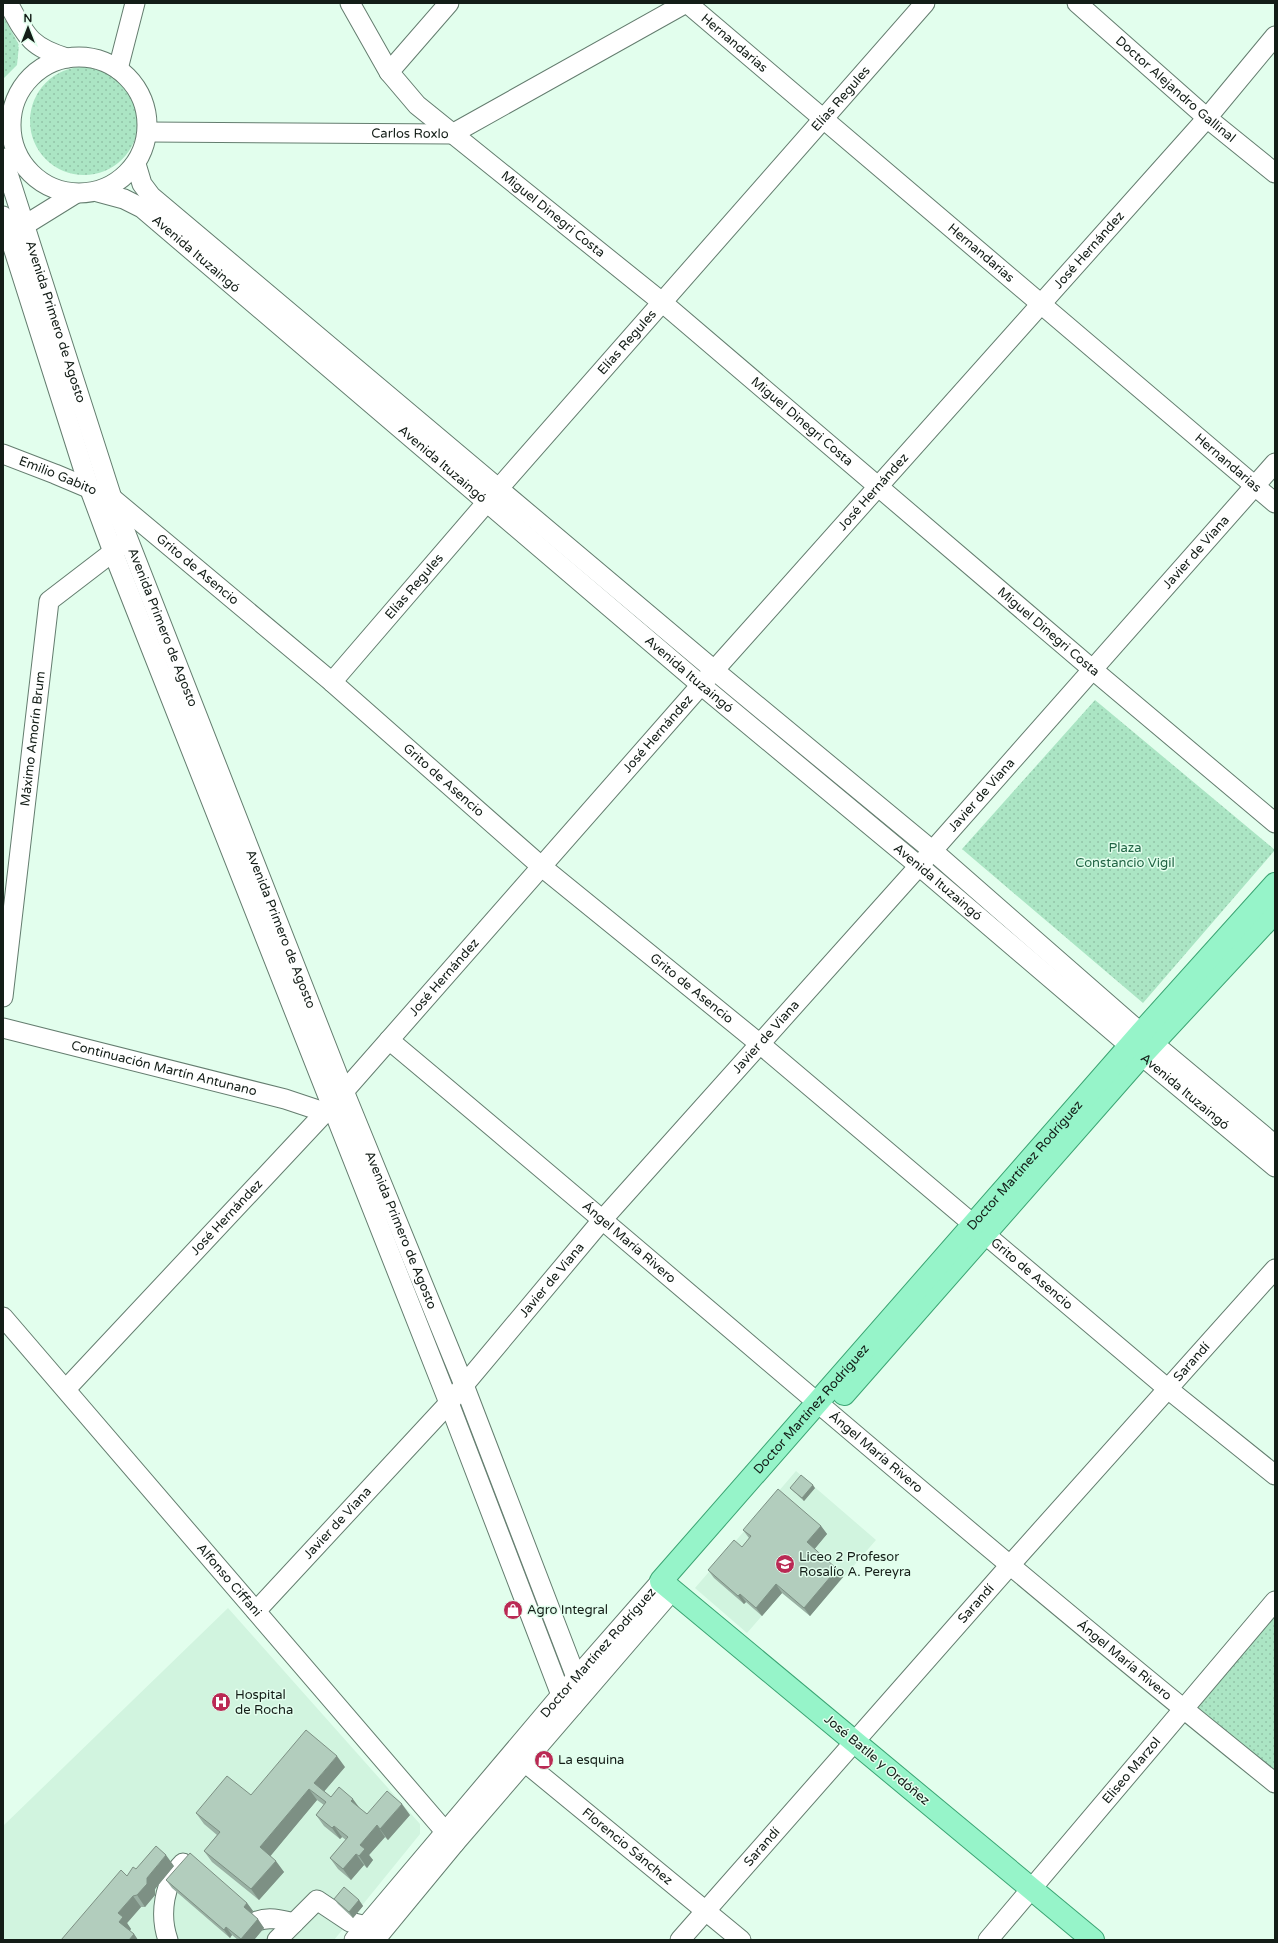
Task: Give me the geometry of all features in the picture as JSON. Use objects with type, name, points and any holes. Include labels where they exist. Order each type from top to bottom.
[{"type":"main road","name":"Doctor Martínez Rodríguez","points":[[666,1586],[1141,1045],[1275,884]]},
{"type":"main road","name":"Doctor Martínez Rodríguez","points":[[1141,1045],[1275,912]]},
{"type":"main road","name":"José Batlle y Ordóñez","points":[[666,1586],[1093,1940]]},
{"type":"street","points":[[8,3],[23,31],[34,44],[48,52],[67,58]]},
{"type":"street","points":[[118,69],[136,3]]},
{"type":"street","name":"Miguel Dinegri Costa","points":[[350,3],[389,72],[417,105],[663,303],[878,488],[1275,823]]},
{"type":"street","points":[[389,72],[449,3]]},
{"type":"street","name":"Hernandarias","points":[[686,3],[1275,503]]},
{"type":"street","name":"Carlos Roxlo","points":[[148,132],[452,134],[686,3]]},
{"type":"street","name":"Elías Regules","points":[[332,682],[499,488],[925,3]]},
{"type":"street","name":"Doctor Alejandro Gallinal","points":[[1077,3],[1206,118],[1275,173]]},
{"type":"street","name":"José Hernández","points":[[66,1389],[328,1109],[714,670],[1041,305],[1206,118],[1275,36]]},
{"type":"street","points":[[3,97],[11,95],[26,81],[42,68],[52,62],[67,58],[83,57],[100,60],[118,69],[132,81],[142,97],[147,114],[148,132],[144,149],[136,164],[126,176],[113,186],[98,192],[75,194],[52,189],[32,176],[7,150],[11,138],[10,118],[16,98],[26,81]]},
{"type":"street","name":"Avenida Primero de Agosto","points":[[7,150],[9,226],[90,490],[328,1109],[567,1700]]},
{"type":"street","name":"Avenida Ituzaingó","points":[[136,164],[142,184],[152,196],[714,670],[932,851],[1275,1167]]},
{"type":"street","name":"Avenida Ituzaingó","points":[[98,192],[124,199],[142,208],[486,503],[701,685],[919,866],[1141,1045],[1275,1145]]},
{"type":"street","points":[[9,226],[75,194]]},
{"type":"street","name":"Avenida Primero de Agosto","points":[[9,226],[128,540],[344,1091],[583,1682]]},
{"type":"street","name":"Emilio Gabito","points":[[3,454],[112,498]]},
{"type":"street","name":"Javier de Viana","points":[[256,1610],[464,1385],[603,1219],[919,866],[1275,463]]},
{"type":"street","name":"Grito de Asencio","points":[[112,498],[332,682],[542,867],[760,1044],[1168,1389],[1275,1475]]},
{"type":"street","name":"Máximo Amorín Brum","points":[[3,997],[49,601],[128,540],[146,528]]},
{"type":"street","name":"Continuación Martín Antunano","points":[[3,1028],[328,1109]]},
{"type":"street","name":"Ángel María Rivero","points":[[389,1040],[603,1219],[822,1408],[1011,1564],[1183,1710],[1275,1783]]},
{"type":"street","name":"Sarandí","points":[[680,1940],[1011,1564],[1275,1269]]},
{"type":"street","name":"Alfonso Ciffani","points":[[3,1317],[451,1837]]},
{"type":"street","name":"Doctor Martínez Rodríguez","points":[[371,1937],[451,1837],[666,1586]]},
{"type":"street","name":"Eliseo Marzol","points":[[988,1940],[1275,1601]]},
{"type":"street","name":"Florencio Sánchez","points":[[519,1757],[741,1940]]},
{"type":"street","points":[[168,1940],[165,1913],[166,1894],[171,1878],[184,1861]]},
{"type":"street","points":[[277,1940],[317,1900],[371,1937]]},
{"type":"street","points":[[257,1921],[271,1919],[294,1923]]},
{"type":"shaded area","name":"Liceo 2 Profesor Rosalío A. Pereyra","points":[[796,1471],[876,1540],[810,1616],[782,1593],[747,1633],[695,1588]]},
{"type":"shaded area","name":"Hospital de Rocha","points":[[228,1608],[420,1824],[420,1834],[334,1940],[3,1940],[3,1826]]},
{"type":"green space","points":[[3,16],[19,45],[17,65],[3,79]]},
{"type":"green space","points":[[84,67],[105,71],[122,83],[134,100],[138,121],[134,142],[122,159],[105,171],[84,175],[63,171],[46,159],[34,142],[30,121],[34,100],[46,83],[63,71]]},
{"type":"green space","name":"Plaza Constancio Vigil","points":[[1095,700],[1275,850],[1143,1003],[962,849]]},
{"type":"green space","points":[[1275,1614],[1275,1771],[1197,1707]]},
{"type":"building","points":[[801,1475],[813,1485],[802,1498],[790,1488]]},
{"type":"building","points":[[778,1489],[821,1526],[807,1542],[837,1569],[804,1608],[776,1584],[756,1608],[740,1594],[738,1596],[708,1570],[734,1540],[742,1547],[751,1536],[743,1530]]},
{"type":"building","points":[[306,1730],[337,1756],[314,1783],[331,1797],[339,1787],[353,1799],[351,1801],[367,1814],[387,1791],[402,1804],[380,1829],[377,1825],[360,1845],[365,1849],[359,1856],[356,1854],[343,1869],[330,1858],[348,1837],[334,1826],[332,1828],[316,1815],[326,1802],[309,1789],[260,1847],[276,1861],[251,1889],[204,1851],[220,1832],[196,1813],[227,1776],[251,1795]]},
{"type":"building","points":[[156,1846],[166,1855],[147,1878],[147,1884],[137,1895],[133,1896],[118,1913],[123,1917],[119,1922],[134,1934],[129,1940],[61,1940],[121,1870],[127,1876],[133,1867],[136,1869]]},
{"type":"building","points":[[190,1853],[247,1903],[244,1907],[258,1919],[241,1939],[226,1927],[224,1930],[166,1880]]},
{"type":"building","points":[[344,1887],[359,1900],[349,1912],[334,1899]]},
{"type":"place","name":"Liceo 2 Profesor Rosalío A. Pereyra","points":[[785,1564]]},
{"type":"place","name":"Agro Integral","points":[[513,1610]]},
{"type":"place","name":"Hospital de Rocha","points":[[221,1702]]},
{"type":"place","name":"La esquina","points":[[544,1760]]}]
